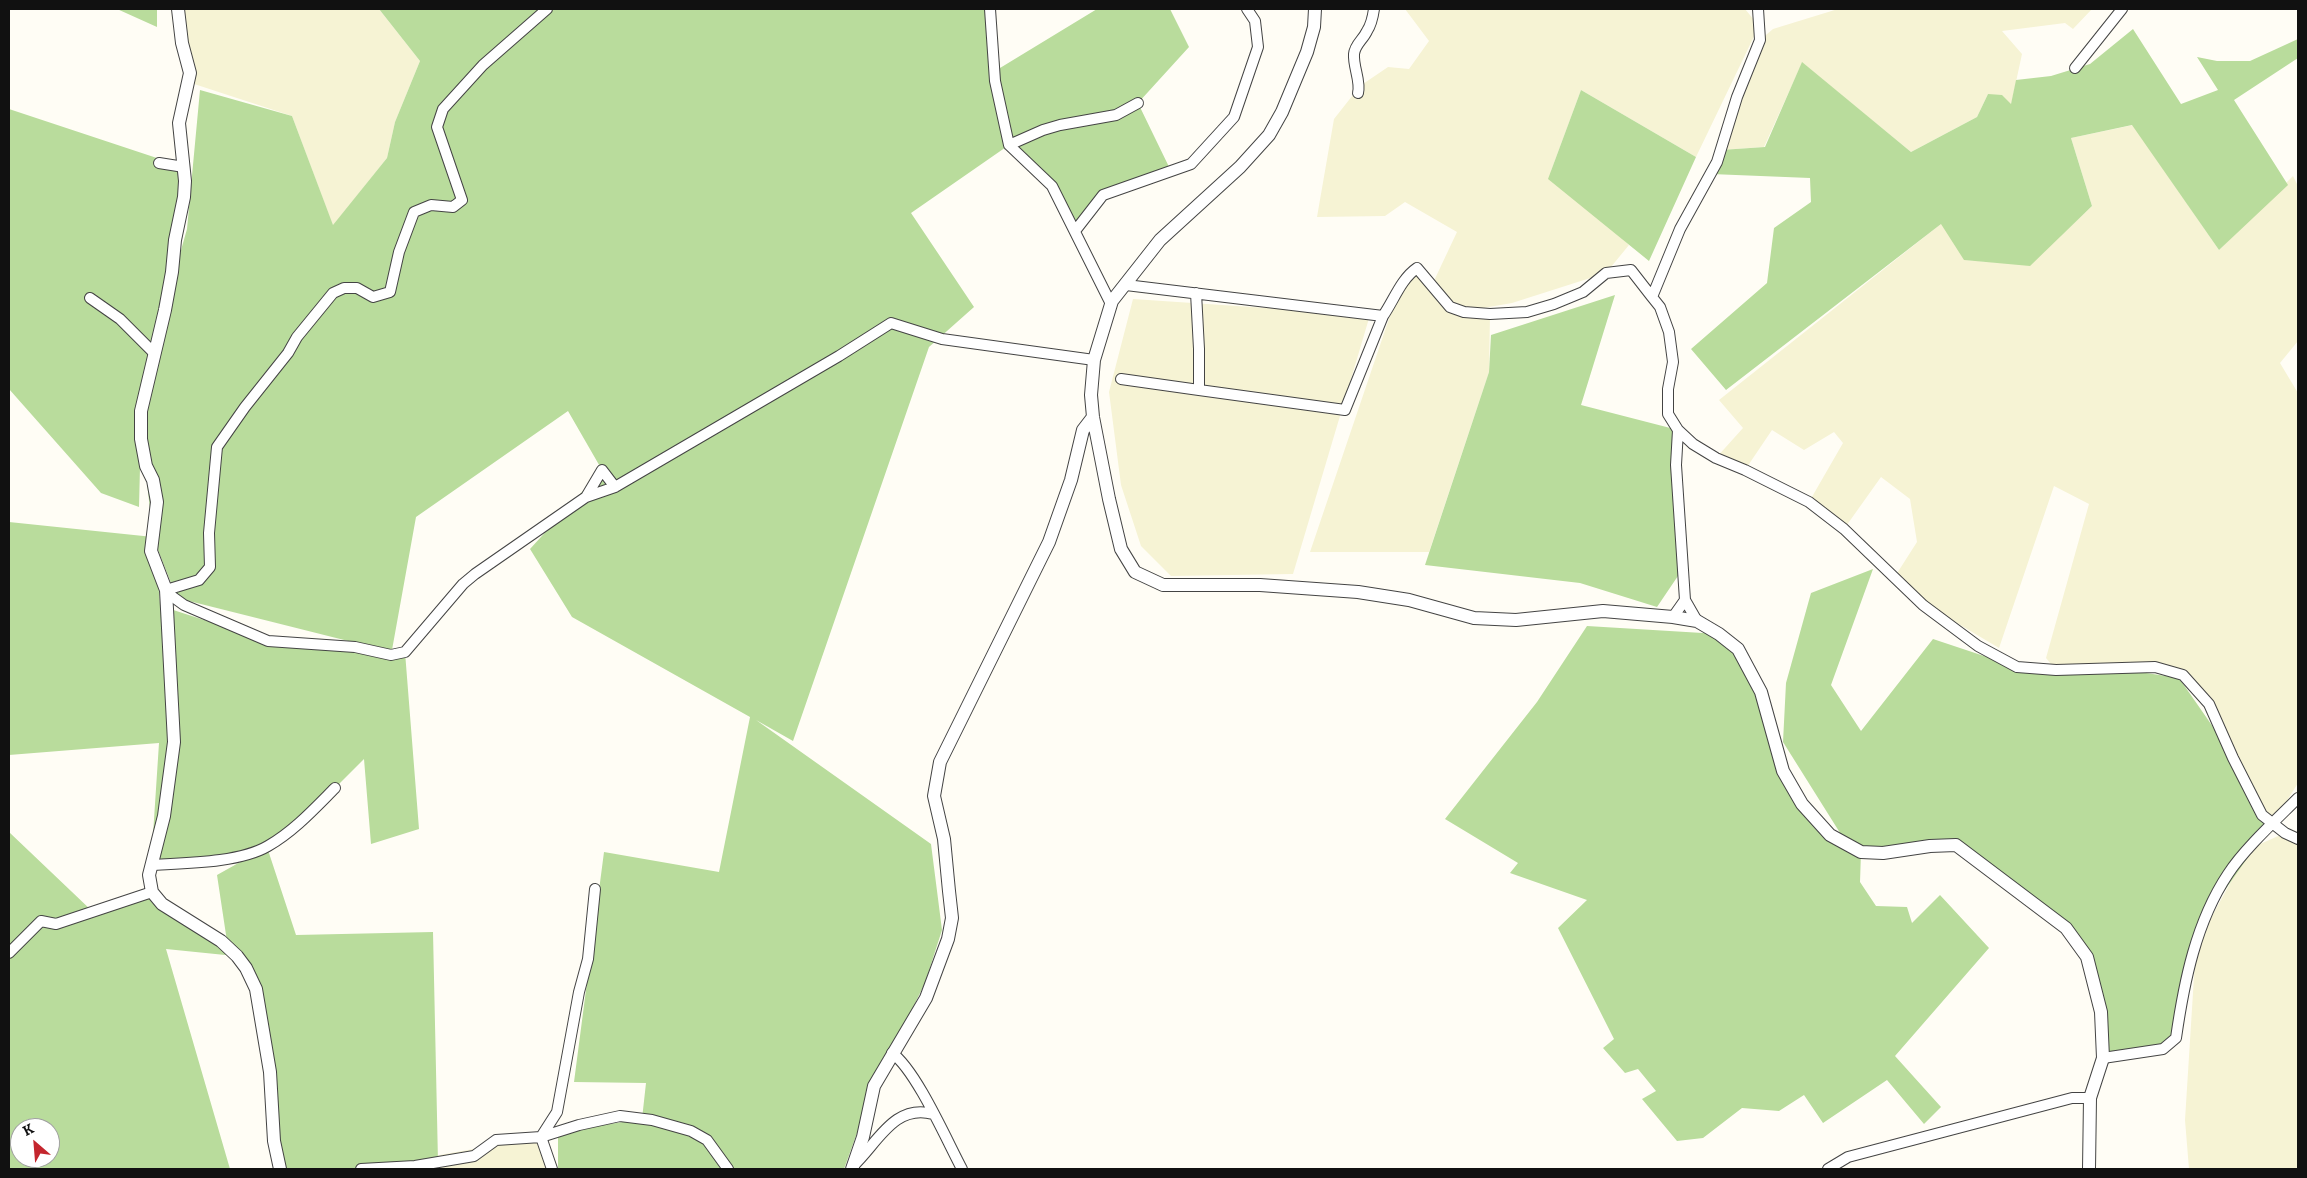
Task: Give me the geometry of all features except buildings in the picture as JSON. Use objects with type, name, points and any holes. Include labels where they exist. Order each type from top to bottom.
[{"type":"street","points":[[178,9],[182,43],[190,73],[179,122],[184,167],[184,197],[175,240],[172,272],[141,411],[141,439],[146,466],[153,480],[157,502],[151,551],[166,591],[174,742],[164,816],[149,875],[152,892],[162,904],[221,941],[237,956],[256,989],[270,1072],[274,1141],[280,1169]]},
{"type":"street","points":[[166,591],[199,580],[210,567],[209,532],[217,446],[288,353],[297,337],[333,293],[344,288],[357,288],[373,297],[390,292],[399,252],[414,212],[431,205],[453,207],[462,200],[437,127],[443,109],[483,65],[546,9]]},
{"type":"street","points":[[990,9],[995,81],[1009,145],[1052,186],[1111,304]]},
{"type":"street","points":[[1075,231],[1103,195],[1191,164],[1234,117],[1258,47],[1254,21],[1248,9]]},
{"type":"street","points":[[1316,9],[1314,27],[1307,52],[1282,112],[1268,135],[1240,168],[1160,240],[1111,304],[1094,360],[1091,395],[1093,417],[1121,549],[1135,572],[1163,585],[1260,585],[1358,592],[1408,600],[1474,618],[1507,620],[1603,611],[1697,621],[1738,649],[1761,692],[1783,771],[1802,804],[1830,835],[1861,852],[1883,852],[1956,845],[2066,928],[2087,957],[2101,1012],[2103,1058],[2090,1098],[2089,1169]]},
{"type":"street","points":[[1358,93],[1360,86],[1356,79],[1354,53],[1358,41],[1367,32],[1374,9]]},
{"type":"street","points":[[1652,297],[1680,229],[1717,162],[1737,97],[1760,40],[1758,9]]},
{"type":"street","points":[[2075,68],[2122,9]]},
{"type":"street","points":[[1009,145],[1043,130],[1060,125],[1116,115],[1138,103]]},
{"type":"street","points":[[159,163],[184,167]]},
{"type":"street","points":[[1121,379],[1345,410],[1383,316],[1397,295],[1406,276],[1417,268],[1450,307],[1464,312],[1490,314],[1527,312],[1583,292],[1606,273],[1631,270],[1660,307],[1669,332],[1672,362],[1668,389],[1668,414],[1678,430],[1693,444],[1716,458],[1745,470],[1809,502],[1844,529],[1923,605],[1978,646],[2017,667],[2056,670],[2155,667],[2183,675],[2209,704],[2232,758],[2262,815],[2285,833],[2298,839]]},
{"type":"street","points":[[1126,285],[1383,316]]},
{"type":"street","points":[[1196,294],[1199,349],[1198,390]]},
{"type":"street","points":[[90,298],[120,319],[154,353]]},
{"type":"street","points":[[166,591],[184,605],[268,641],[355,647],[391,655],[405,652],[464,584],[475,574],[586,497],[615,487],[839,356],[891,323],[942,339],[1094,360]]},
{"type":"street","points":[[853,1168],[863,1137],[874,1086],[926,998],[948,938],[952,918],[944,839],[934,796],[940,762],[1049,542],[1071,480],[1083,430],[1093,417]]},
{"type":"street","points":[[1678,430],[1677,475],[1685,600],[1697,621]]},
{"type":"street","points":[[586,497],[602,470],[615,487]]},
{"type":"street","points":[[1673,617],[1685,600]]},
{"type":"street","points":[[151,865],[224,860],[267,847],[298,825],[335,788]]},
{"type":"street","points":[[2103,1058],[2163,1049],[2176,1038],[2182,999],[2202,924],[2228,874],[2298,798]]},
{"type":"street","points":[[541,1137],[557,1112],[579,992],[588,958],[595,889]]},
{"type":"street","points":[[9,953],[41,921],[56,924],[152,892]]},
{"type":"street","points":[[892,1053],[901,1059],[962,1169]]},
{"type":"street","points":[[1828,1169],[1848,1157],[2072,1098],[2090,1098]]},
{"type":"street","points":[[853,1168],[881,1134],[903,1115],[920,1110],[933,1114]]},
{"type":"street","points":[[361,1169],[415,1166],[474,1156],[496,1140],[541,1137],[579,1125],[620,1116],[652,1120],[691,1131],[707,1140],[728,1169]]},
{"type":"street","points":[[541,1137],[552,1169]]},
{"type":"shaded area","points":[[179,9],[379,9],[420,61],[395,122],[387,158],[333,226],[292,116],[188,82]]},
{"type":"shaded area","points":[[1405,9],[1745,9],[1759,26],[1696,157],[1581,90],[1551,171],[1629,245],[1606,273],[1512,303],[1472,310],[1490,314],[1489,372],[1429,552],[1310,552],[1397,295],[1417,268],[1432,285],[1457,232],[1405,202],[1385,216],[1317,217],[1334,119],[1360,86],[1388,67],[1409,69],[1429,41]]},
{"type":"shaded area","points":[[1838,9],[2092,9],[2073,29],[2065,23],[2002,31],[2022,54],[2011,105],[1988,94],[1977,117],[1911,152],[1802,63],[1764,147],[1721,150],[1760,40],[1773,29]]},
{"type":"shaded area","points":[[2133,125],[2219,250],[2293,176],[2298,186],[2298,341],[2280,363],[2298,393],[2298,783],[2273,823],[2256,804],[2209,704],[2190,683],[2155,667],[2056,670],[2046,658],[2089,504],[2054,486],[1999,648],[1915,598],[1894,578],[1917,542],[1910,499],[1881,477],[1844,529],[1809,502],[1843,443],[1834,432],[1804,450],[1772,430],[1745,470],[1716,458],[1743,428],[1719,400],[1942,223],[1965,260],[2030,265],[2092,206],[2071,138]]},
{"type":"shaded area","points":[[1133,299],[1370,315],[1293,574],[1171,576],[1141,546],[1121,485],[1109,392]]},
{"type":"shaded area","points":[[2285,833],[2298,834],[2298,1169],[2189,1169],[2185,1120],[2196,945],[2249,849]]},
{"type":"shaded area","points":[[541,1137],[552,1169],[367,1169],[372,1167]]},
{"type":"green space","points":[[117,9],[157,9],[157,27]]},
{"type":"green space","points":[[379,9],[992,9],[1000,68],[1097,9],[1170,9],[1189,47],[1138,103],[1171,171],[1103,195],[1075,231],[1052,186],[1009,145],[911,213],[974,307],[929,347],[793,741],[756,720],[931,844],[942,930],[925,983],[874,1086],[844,1169],[558,1169],[558,1132],[642,1119],[646,1083],[574,1082],[604,852],[719,872],[750,717],[572,617],[530,549],[602,470],[568,411],[416,517],[392,650],[405,652],[419,829],[371,844],[364,759],[298,825],[255,851],[151,865],[159,743],[9,755],[9,522],[153,537],[141,428],[139,507],[101,493],[9,389],[9,109],[184,167],[141,411],[162,317],[187,229],[200,90],[292,116],[333,225],[387,158],[395,122],[420,61]],"holes":[[[154,540],[177,598],[376,648],[260,638],[167,608],[164,645]]]},
{"type":"green space","points":[[2133,29],[2181,104],[2218,90],[2197,57],[2217,61],[2250,61],[2298,39],[2298,58],[2234,100],[2288,185],[2219,250],[2132,125],[2071,138],[2092,206],[2030,266],[1964,260],[1941,224],[1726,390],[1691,349],[1767,283],[1774,228],[1811,202],[1810,178],[1711,174],[1721,150],[1765,147],[1802,62],[1911,152],[1977,117],[1988,94],[2002,95],[2011,104],[2016,80],[2051,76],[2090,64]]},
{"type":"green space","points":[[1581,90],[1696,157],[1649,261],[1548,179]]},
{"type":"green space","points":[[1615,295],[1581,405],[1678,430],[1682,570],[1657,607],[1580,583],[1425,565],[1489,372],[1491,335]]},
{"type":"green space","points":[[1873,569],[1831,685],[1861,731],[1933,639],[2017,667],[2107,667],[2179,678],[2229,750],[2267,830],[2202,923],[2170,1043],[2103,1058],[2087,957],[2019,892],[1956,845],[1861,852],[1860,882],[1876,906],[1907,907],[1912,923],[1940,895],[1989,948],[1895,1056],[1941,1107],[1924,1124],[1887,1080],[1823,1123],[1804,1095],[1779,1111],[1742,1108],[1703,1138],[1677,1141],[1642,1099],[1656,1091],[1638,1069],[1625,1073],[1603,1048],[1614,1039],[1558,928],[1587,900],[1510,873],[1518,863],[1445,819],[1537,702],[1587,626],[1719,634],[1743,657],[1802,804],[1847,844],[1783,742],[1786,683],[1811,593]]},
{"type":"green space","points":[[9,832],[92,911],[152,892],[228,948],[217,875],[267,847],[296,935],[433,932],[438,1162],[364,1169],[284,1169],[246,968],[235,956],[166,949],[230,1169],[9,1169]]}]
